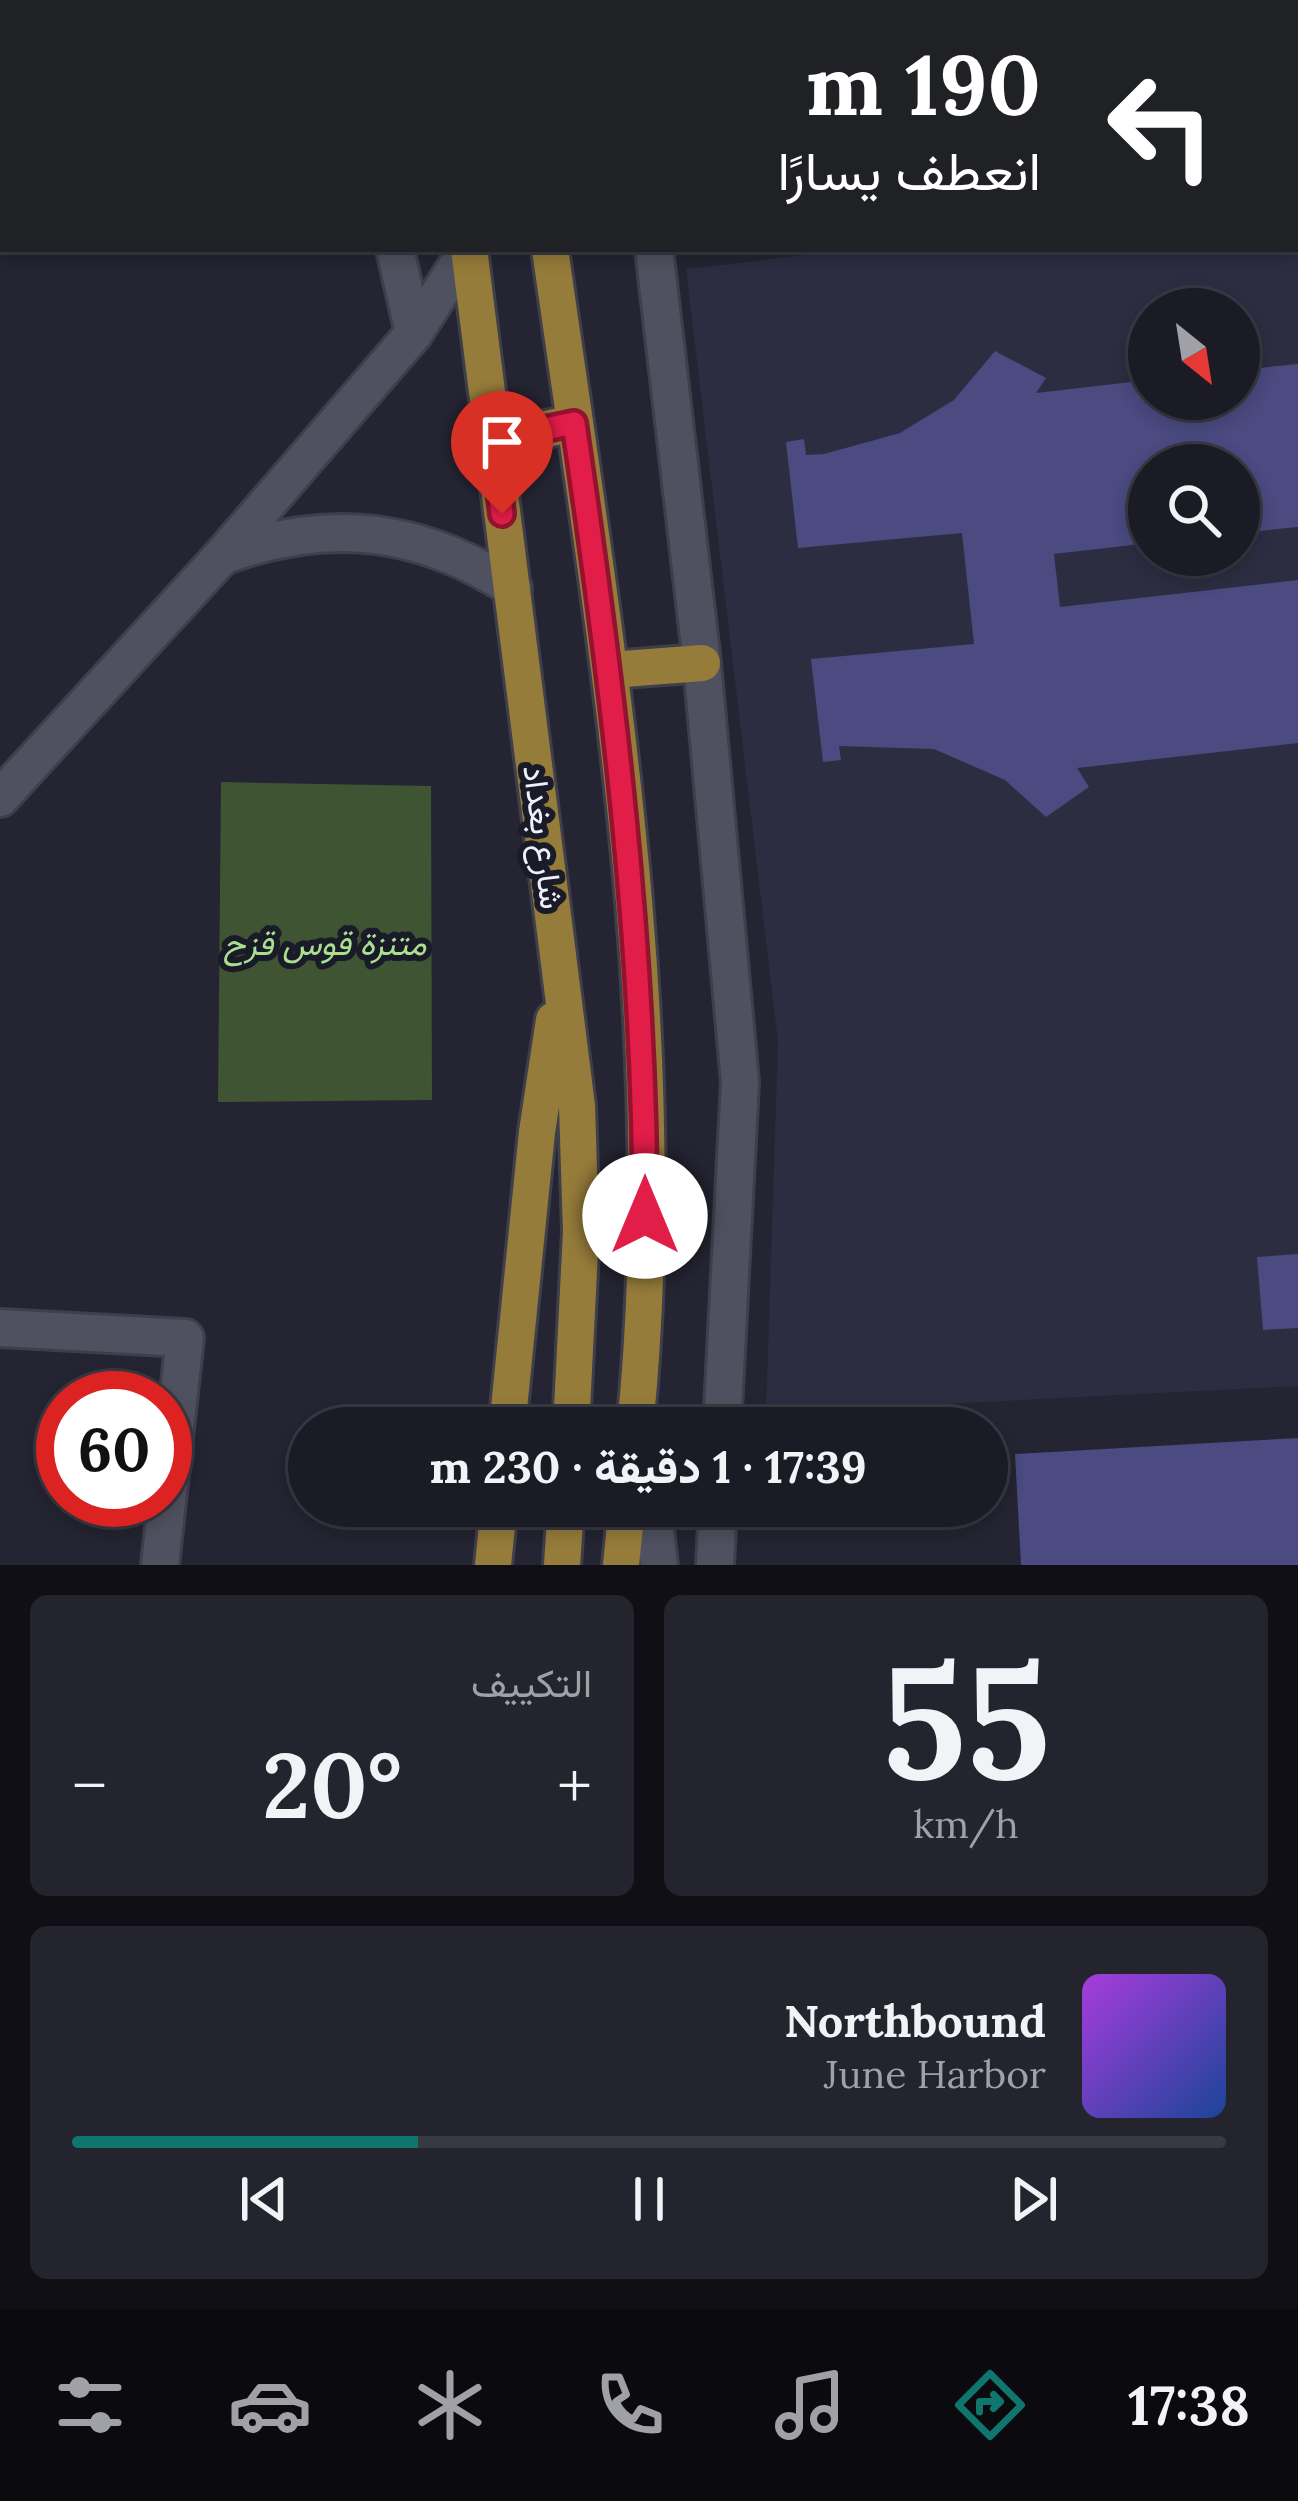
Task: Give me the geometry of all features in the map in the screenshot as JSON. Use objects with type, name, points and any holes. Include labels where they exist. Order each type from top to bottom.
[{"type":"main road","name":"شارع بغداد","points":[[468,252],[581,1169],[572,1407]]},
{"type":"main road","points":[[550,252],[610,670],[643,1038],[639,1407]]},
{"type":"main road","points":[[493,440],[574,423]]},
{"type":"main road","points":[[610,670],[702,663]]},
{"type":"main road","points":[[509,1407],[537,1132],[561,981]]},
{"type":"main road","points":[[493,1565],[497,1527]]},
{"type":"main road","points":[[562,1565],[565,1527]]},
{"type":"main road","points":[[621,1565],[625,1527]]},
{"type":"street","points":[[396,252],[414,333]]},
{"type":"street","points":[[0,799],[222,556],[414,333],[466,252]]},
{"type":"street","points":[[654,252],[702,663],[740,1082],[723,1407]]},
{"type":"street","points":[[222,556],[270,538],[321,530],[372,531],[422,541],[470,560],[513,588]]},
{"type":"street","points":[[0,1328],[185,1338],[160,1565]]},
{"type":"street","points":[[654,1527],[659,1565]]},
{"type":"street","points":[[715,1565],[717,1527]]},
{"type":"shaded area","points":[[832,252],[1298,252],[1298,1386],[884,1407],[766,1407],[778,1042],[686,269]]},
{"type":"green space","name":"متنزة قوس قزح","points":[[221,782],[431,786],[432,1100],[218,1102]]},
{"type":"building","points":[[995,351],[1046,378],[1036,393],[1128,382],[1128,420],[1260,420],[1260,368],[1298,364],[1298,527],[1260,531],[1260,444],[1128,444],[1128,545],[1054,554],[1060,607],[1298,580],[1298,743],[1077,768],[1089,787],[1046,817],[1005,780],[934,749],[839,746],[841,760],[823,762],[811,659],[974,644],[962,533],[798,548],[786,442],[804,439],[806,455],[824,454],[900,433],[954,400]]},
{"type":"building","points":[[1298,1254],[1298,1328],[1263,1330],[1257,1257]]},
{"type":"building","points":[[1298,1438],[1298,1565],[1021,1565],[1015,1454]]},
{"type":"route","points":[[502,514],[493,440],[574,423],[610,670],[638,949],[645,1216]]}]
